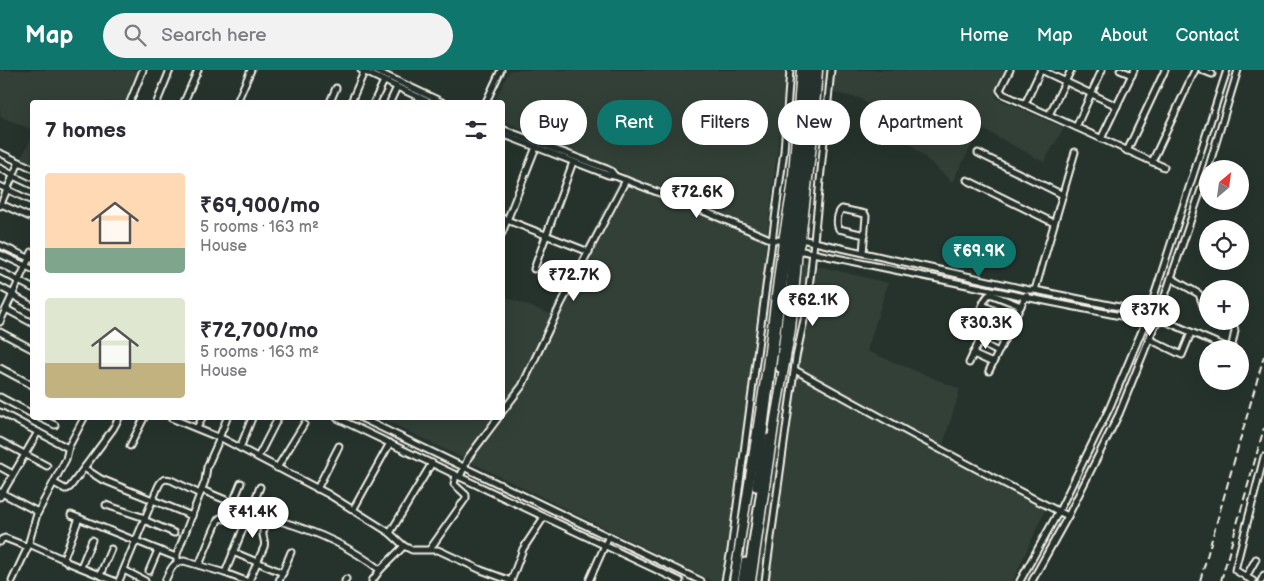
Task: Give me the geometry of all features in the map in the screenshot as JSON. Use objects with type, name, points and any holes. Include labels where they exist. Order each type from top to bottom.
[{"type":"highway","points":[[734,581],[792,188],[801,70]]},
{"type":"highway","points":[[751,581],[775,419],[791,329],[798,250],[801,239],[812,144],[818,70]]},
{"type":"main road","points":[[742,581],[797,190],[807,70]]},
{"type":"main road","points":[[747,581],[781,363],[802,191],[812,70]]},
{"type":"street","points":[[131,100],[143,70]]},
{"type":"street","points":[[158,100],[170,70]]},
{"type":"street","points":[[185,100],[198,70]]},
{"type":"street","points":[[238,100],[251,70]]},
{"type":"street","points":[[374,70],[438,100]]},
{"type":"street","points":[[487,100],[501,70]]},
{"type":"street","points":[[725,581],[731,550],[784,151],[790,70]]},
{"type":"street","points":[[765,581],[795,370],[806,311],[831,70]]},
{"type":"street","points":[[1010,70],[1000,90],[1003,94],[1164,167]]},
{"type":"street","points":[[1025,104],[1041,70],[1117,106]]},
{"type":"street","points":[[1049,115],[1071,70]]},
{"type":"street","points":[[1076,127],[1102,70]]},
{"type":"street","points":[[1101,139],[1133,73],[1120,70]]},
{"type":"street","points":[[1127,151],[1164,70]]},
{"type":"street","points":[[1152,162],[1196,70]]},
{"type":"street","points":[[1203,70],[1212,74]]},
{"type":"street","points":[[1020,581],[1059,511],[1109,410],[1146,321],[1227,70]]},
{"type":"street","points":[[1211,160],[1238,70]]},
{"type":"street","points":[[352,100],[363,71],[425,100]]},
{"type":"street","points":[[375,100],[384,81]]},
{"type":"street","points":[[391,100],[396,87]]},
{"type":"street","points":[[331,100],[336,88]]},
{"type":"street","points":[[505,130],[607,169],[616,176]]},
{"type":"street","points":[[505,135],[670,197],[772,239],[784,240]]},
{"type":"street","points":[[536,147],[505,219],[589,252]]},
{"type":"street","points":[[1035,290],[1075,152]]},
{"type":"street","points":[[0,153],[30,167]]},
{"type":"street","points":[[978,153],[1063,195]]},
{"type":"street","points":[[19,162],[0,205],[30,217]]},
{"type":"street","points":[[534,269],[574,162]]},
{"type":"street","points":[[0,168],[30,184]]},
{"type":"street","points":[[1192,178],[1199,180]]},
{"type":"street","points":[[505,408],[522,386],[561,304],[626,180]]},
{"type":"street","points":[[967,180],[1054,223]]},
{"type":"street","points":[[0,186],[30,200]]},
{"type":"street","points":[[1032,581],[1068,516],[1119,414],[1156,323],[1199,197]]},
{"type":"street","points":[[863,253],[865,235],[866,216],[865,214],[840,211],[839,230],[865,235]]},
{"type":"street","points":[[801,239],[1029,290],[1158,315],[1165,322],[1228,348],[1231,347],[1235,330]]},
{"type":"street","points":[[0,244],[30,259]]},
{"type":"street","points":[[798,250],[1025,298],[1156,323],[1165,322]]},
{"type":"street","points":[[0,254],[30,269]]},
{"type":"street","points":[[0,322],[30,260]]},
{"type":"street","points":[[914,274],[915,265]]},
{"type":"street","points":[[0,271],[30,287]]},
{"type":"street","points":[[1171,278],[1199,294]]},
{"type":"street","points":[[0,287],[30,305]]},
{"type":"street","points":[[989,371],[1029,290]]},
{"type":"street","points":[[975,323],[990,294],[1021,306]]},
{"type":"street","points":[[0,305],[30,322]]},
{"type":"street","points":[[983,305],[1014,320]]},
{"type":"street","points":[[978,316],[1009,331]]},
{"type":"street","points":[[968,362],[984,331],[1004,341]]},
{"type":"street","points":[[0,332],[30,348]]},
{"type":"street","points":[[1149,340],[1182,355],[1191,333]]},
{"type":"street","points":[[979,342],[998,352]]},
{"type":"street","points":[[973,354],[993,363]]},
{"type":"street","points":[[0,368],[30,385]]},
{"type":"street","points":[[795,370],[917,437],[1068,516]]},
{"type":"street","points":[[1119,384],[1129,388]]},
{"type":"street","points":[[0,397],[30,413]]},
{"type":"street","points":[[0,412],[68,448]]},
{"type":"street","points":[[44,420],[55,425]]},
{"type":"street","points":[[12,581],[28,545],[38,512],[66,459],[68,448],[83,420]]},
{"type":"street","points":[[54,483],[68,489],[113,429],[117,420]]},
{"type":"street","points":[[130,446],[143,420]]},
{"type":"street","points":[[178,420],[240,448],[317,489],[390,533],[404,546],[412,550],[438,550],[481,570],[511,581],[523,549],[544,517]]},
{"type":"street","points":[[197,428],[201,420]]},
{"type":"street","points":[[164,581],[177,559],[206,481],[207,467],[226,420]]},
{"type":"street","points":[[240,448],[251,420]]},
{"type":"street","points":[[258,458],[277,420]]},
{"type":"street","points":[[341,420],[680,581]]},
{"type":"street","points":[[366,420],[701,581]]},
{"type":"street","points":[[430,549],[466,498],[466,494],[454,484],[468,458],[496,420]]},
{"type":"street","points":[[277,468],[304,424]]},
{"type":"street","points":[[38,432],[1,494],[38,512]]},
{"type":"street","points":[[0,441],[48,466]]},
{"type":"street","points":[[353,510],[390,443]]},
{"type":"street","points":[[317,489],[339,446]]},
{"type":"street","points":[[1253,581],[1235,570],[1264,457]]},
{"type":"street","points":[[390,533],[432,463]]},
{"type":"street","points":[[0,467],[14,474]]},
{"type":"street","points":[[84,468],[101,479],[192,516]]},
{"type":"street","points":[[119,581],[162,480],[167,479],[259,514]]},
{"type":"street","points":[[199,565],[218,520],[226,518],[241,483]]},
{"type":"street","points":[[225,572],[260,487]]},
{"type":"street","points":[[106,504],[145,519],[174,533]]},
{"type":"street","points":[[71,515],[177,559],[225,572],[248,581],[265,543],[262,535],[274,504]]},
{"type":"street","points":[[65,560],[64,556],[79,518]]},
{"type":"street","points":[[280,521],[321,536],[363,557],[380,570]]},
{"type":"street","points":[[589,581],[609,536]]},
{"type":"street","points":[[0,542],[5,538],[28,545],[114,581]]},
{"type":"street","points":[[81,567],[92,540]]},
{"type":"street","points":[[372,581],[380,570],[404,546]]},
{"type":"street","points":[[100,575],[111,549]]},
{"type":"street","points":[[150,571],[158,550]]},
{"type":"street","points":[[233,552],[283,572]]},
{"type":"street","points":[[279,581],[291,552]]},
{"type":"street","points":[[1246,577],[1256,559]]},
{"type":"street","points":[[124,570],[145,581]]},
{"type":"street","points":[[1261,581],[1264,575]]},
{"type":"shaded area","points":[[0,70],[146,70],[134,100],[30,100],[30,129],[0,116]]},
{"type":"shaded area","points":[[510,70],[1005,70],[996,89],[996,98],[1064,128],[1044,162],[981,128],[981,100],[862,100],[860,98],[785,84],[783,100],[778,100],[778,143],[765,253],[888,283],[867,351],[960,389],[941,452],[1047,506],[1013,581],[712,581],[385,420],[505,420],[505,297],[550,314],[623,172],[559,145],[587,145],[587,100],[520,100],[520,128],[505,122],[505,100],[495,100]]},
{"type":"shaded area","points":[[30,141],[30,167],[19,162]]},
{"type":"shaded area","points":[[911,145],[972,145],[952,182]]},
{"type":"railway","points":[[1200,581],[1264,356]]},
{"type":"railway","points":[[1221,581],[1264,428]]}]
